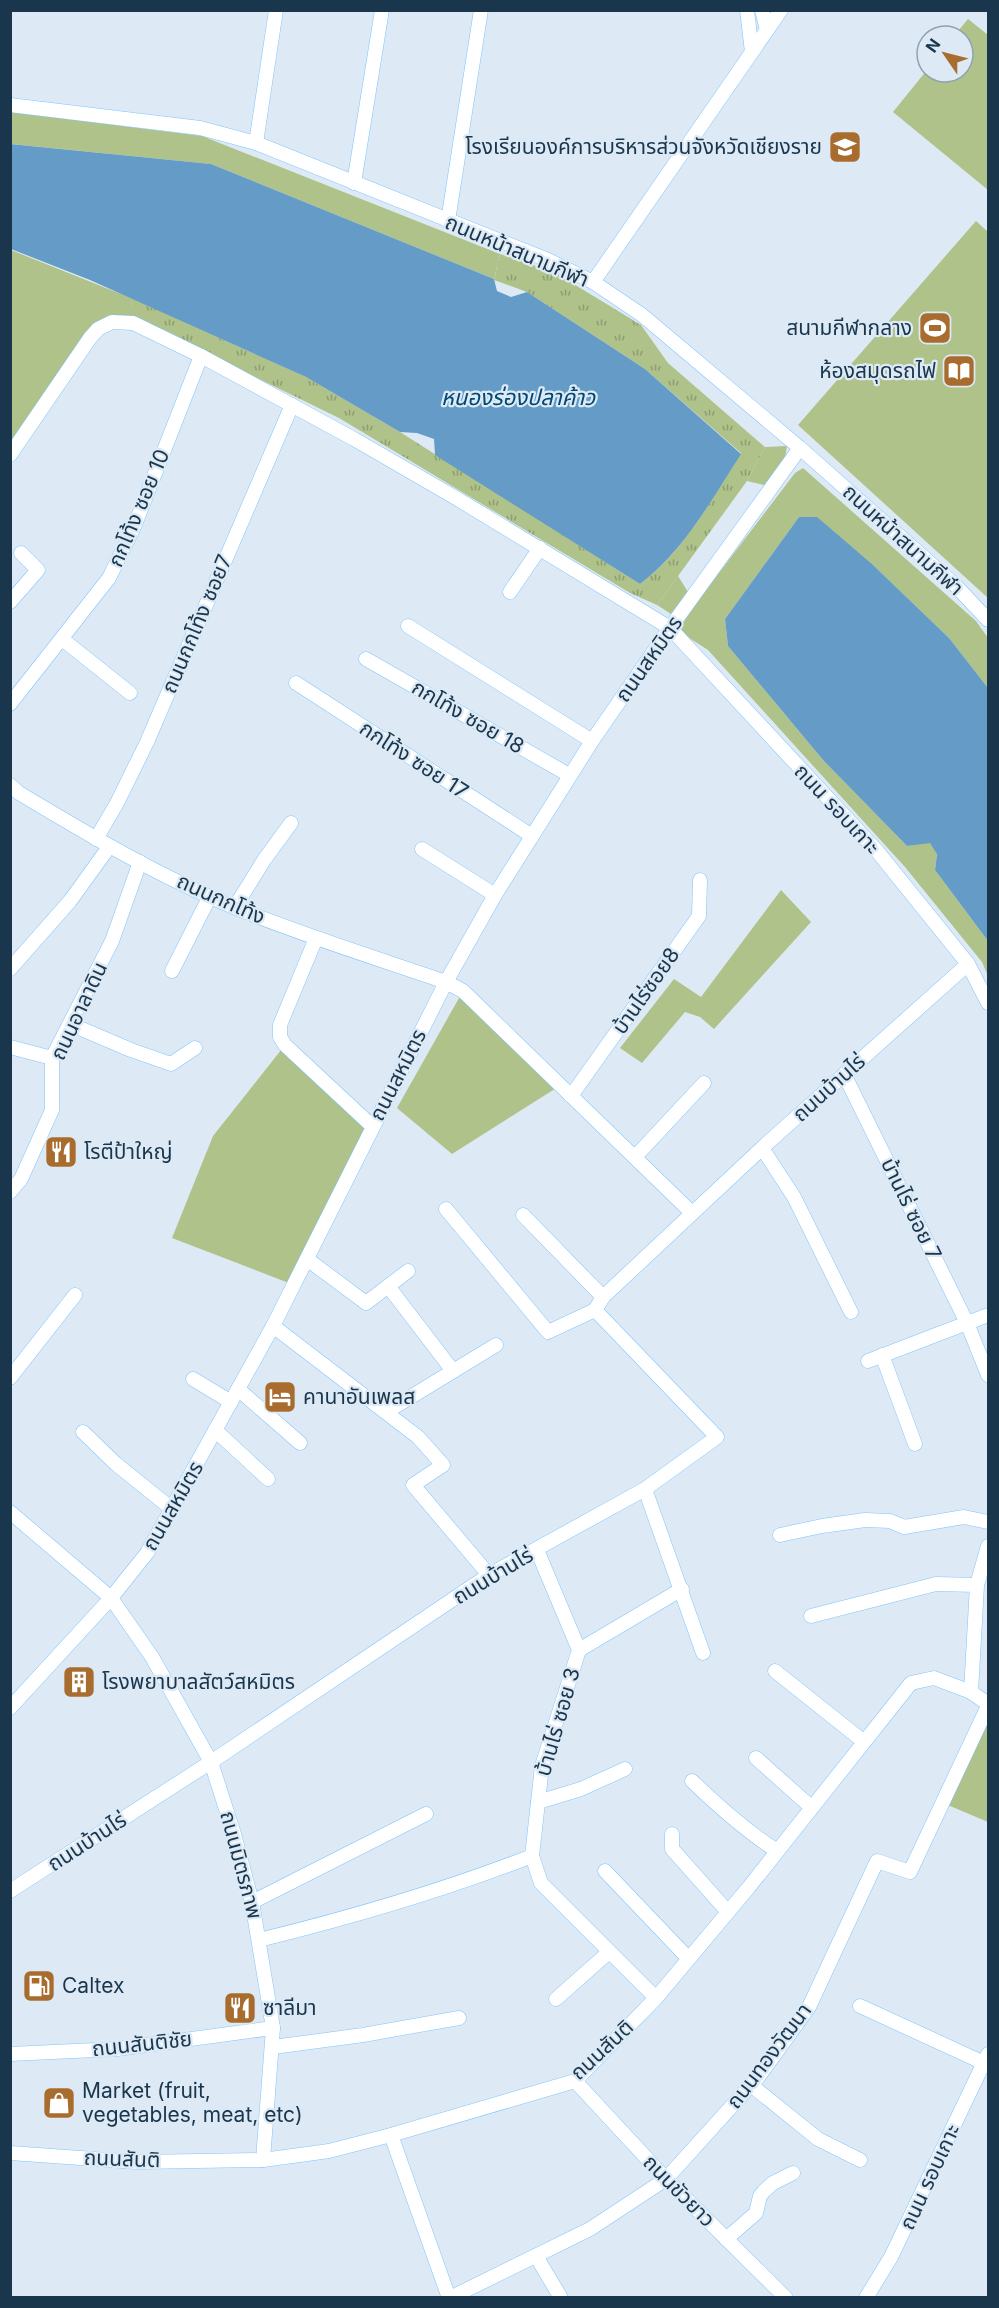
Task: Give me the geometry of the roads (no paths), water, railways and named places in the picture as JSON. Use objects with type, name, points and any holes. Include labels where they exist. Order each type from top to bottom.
[{"type":"street","points":[[256,143],[276,10]]},
{"type":"street","points":[[354,183],[382,10]]},
{"type":"street","points":[[448,221],[481,10]]},
{"type":"street","points":[[747,10],[752,52]]},
{"type":"street","points":[[762,10],[767,30]]},
{"type":"street","points":[[592,282],[781,10]]},
{"type":"street","name":"ถนนหน้าสนามกีฬา","points":[[10,105],[201,128],[256,143],[548,260],[592,282],[642,315],[800,448],[955,585],[988,620]]},
{"type":"street","name":"ถนน รอบเกาะ","points":[[10,455],[98,328],[112,322],[133,323],[201,356],[375,451],[670,628],[877,851],[968,964],[988,1003]]},
{"type":"street","name":"กกโท้ง ซอย 10","points":[[10,704],[109,578],[122,556],[201,356]]},
{"type":"street","name":"ถนนกกโท้ง ซอย7","points":[[96,839],[117,803],[147,742],[292,405]]},
{"type":"street","name":"ถนนสหมิตร","points":[[10,1708],[111,1598],[147,1553],[273,1326],[446,982],[495,895],[592,741],[670,628],[800,448]]},
{"type":"street","points":[[510,592],[540,548]]},
{"type":"street","points":[[10,602],[38,570],[21,553]]},
{"type":"street","points":[[408,626],[592,741]]},
{"type":"street","points":[[62,639],[130,693]]},
{"type":"street","name":"กกโท้ง ซอย 18","points":[[366,659],[570,775]]},
{"type":"street","name":"กกโท้ง ซอย 17","points":[[296,683],[532,836]]},
{"type":"street","name":"ถนนกกโท้ง","points":[[13,793],[109,847],[235,907],[316,938],[446,982]]},
{"type":"street","points":[[235,907],[264,860],[291,823]]},
{"type":"street","points":[[10,969],[70,901],[109,847]]},
{"type":"street","points":[[422,849],[495,895]]},
{"type":"street","name":"ถนนอาลาดิน","points":[[10,1192],[21,1179],[52,1110],[52,1058],[112,941],[140,862]]},
{"type":"street","name":"บ้านไร่ซอย8","points":[[571,1096],[699,916],[700,880]]},
{"type":"street","points":[[172,971],[210,896]]},
{"type":"street","points":[[316,938],[280,1025],[279,1037],[372,1126]]},
{"type":"street","name":"ถนนบ้านไร่","points":[[10,1891],[211,1762],[489,1575],[645,1489],[717,1437],[595,1310],[603,1297],[762,1148],[968,964]]},
{"type":"street","points":[[446,982],[463,990],[692,1213]]},
{"type":"street","points":[[70,1024],[171,1064],[195,1048]]},
{"type":"street","points":[[10,1047],[52,1058]]},
{"type":"street","name":"บ้านไร่ ซอย 7","points":[[844,1074],[967,1323],[988,1375]]},
{"type":"street","points":[[635,1157],[704,1083]]},
{"type":"street","points":[[762,1148],[794,1197],[852,1312]]},
{"type":"street","points":[[446,1209],[548,1332],[595,1310]]},
{"type":"street","points":[[523,1215],[603,1297]]},
{"type":"street","points":[[308,1258],[366,1303],[408,1270]]},
{"type":"street","points":[[388,1286],[453,1371]]},
{"type":"street","points":[[10,1378],[75,1294]]},
{"type":"street","points":[[868,1361],[988,1315]]},
{"type":"street","points":[[273,1326],[418,1437],[443,1465],[413,1485],[489,1575]]},
{"type":"street","points":[[386,1412],[496,1345]]},
{"type":"street","points":[[882,1355],[915,1444]]},
{"type":"street","points":[[193,1379],[231,1402]]},
{"type":"street","points":[[238,1389],[300,1443]]},
{"type":"street","points":[[215,1430],[268,1479]]},
{"type":"street","points":[[83,1432],[116,1464],[172,1509]]},
{"type":"street","points":[[645,1489],[703,1653]]},
{"type":"street","name":"ถนนมิตรภาพ","points":[[10,1512],[111,1598],[152,1658],[211,1762],[234,1834],[252,1902],[273,2028],[263,2160]]},
{"type":"street","points":[[780,1535],[854,1521],[890,1521],[904,1527],[964,1517],[988,1522]]},
{"type":"street","points":[[988,1546],[977,1585],[971,1692],[988,1705]]},
{"type":"street","name":"บ้านไร่ ซอย 3","points":[[537,1550],[579,1650],[542,1766],[532,1856],[542,1883],[656,1998]]},
{"type":"street","points":[[811,1616],[936,1584],[977,1585]]},
{"type":"street","points":[[579,1650],[682,1589]]},
{"type":"street","points":[[775,1671],[863,1741]]},
{"type":"street","name":"ถนนสันติ","points":[[10,2153],[137,2162],[263,2160],[330,2151],[575,2081],[656,1998],[728,1912],[911,1683],[934,1678],[971,1692]]},
{"type":"street","name":"ถนนทองวัฒนา","points":[[449,2298],[590,2229],[666,2179],[751,2085],[809,2007],[877,1861],[910,1872],[988,1705]]},
{"type":"street","points":[[756,1758],[811,1807]]},
{"type":"street","points":[[538,1802],[581,1789],[625,1769]]},
{"type":"street","points":[[692,1781],[722,1810],[777,1851]]},
{"type":"street","points":[[252,1902],[426,1814]]},
{"type":"street","points":[[672,1834],[672,1849],[728,1912]]},
{"type":"street","points":[[260,1940],[428,1895],[532,1856]]},
{"type":"street","points":[[604,1871],[688,1958]]},
{"type":"street","points":[[556,1999],[609,1952]]},
{"type":"street","points":[[860,2006],[986,2059]]},
{"type":"street","points":[[273,2047],[363,2035],[459,2018]]},
{"type":"street","name":"ถนนสันติชัย","points":[[10,2054],[117,2049],[273,2028]]},
{"type":"street","name":"ถนน รอบเกาะ","points":[[866,2298],[891,2257],[986,2059]]},
{"type":"street","name":"ถนนขัวยาว","points":[[575,2081],[666,2179],[786,2298]]},
{"type":"street","points":[[751,2085],[818,2139],[860,2160]]},
{"type":"street","points":[[391,2135],[449,2298]]},
{"type":"street","points":[[726,2239],[756,2213],[760,2196],[764,2191],[773,2183],[793,2173]]},
{"type":"street","points":[[536,2256],[561,2298]]},
{"type":"water","name":"หนองร่องปลาค้าว","points":[[10,144],[211,164],[494,279],[497,291],[511,297],[527,292],[645,369],[741,454],[684,540],[656,571],[640,584],[435,455],[434,439],[417,433],[400,432],[306,377],[90,280],[11,249]]},
{"type":"water","points":[[799,517],[817,517],[872,564],[949,638],[988,688],[988,941],[935,870],[937,854],[930,843],[907,846],[823,760],[728,646],[725,619]]},
{"type":"place","name":"โรงเรียนองค์การบริหารส่วนจังหวัดเชียงราย","points":[[845,147]]},
{"type":"place","name":"สนามกีฬากลาง","points":[[935,328]]},
{"type":"place","name":"ห้องสมุดรถไฟ","points":[[959,371]]},
{"type":"place","name":"โรตีป้าใหญ่","points":[[61,1152]]},
{"type":"place","name":"คานาอันเพลส","points":[[280,1397]]},
{"type":"place","name":"โรงพยาบาลสัตว์สหมิตร","points":[[79,1682]]},
{"type":"place","name":"Caltex","points":[[39,1986]]},
{"type":"place","name":"ซาลีมา","points":[[240,2008]]},
{"type":"place","name":"Market (fruit, vegetables, meat, etc)","points":[[59,2103]]}]
